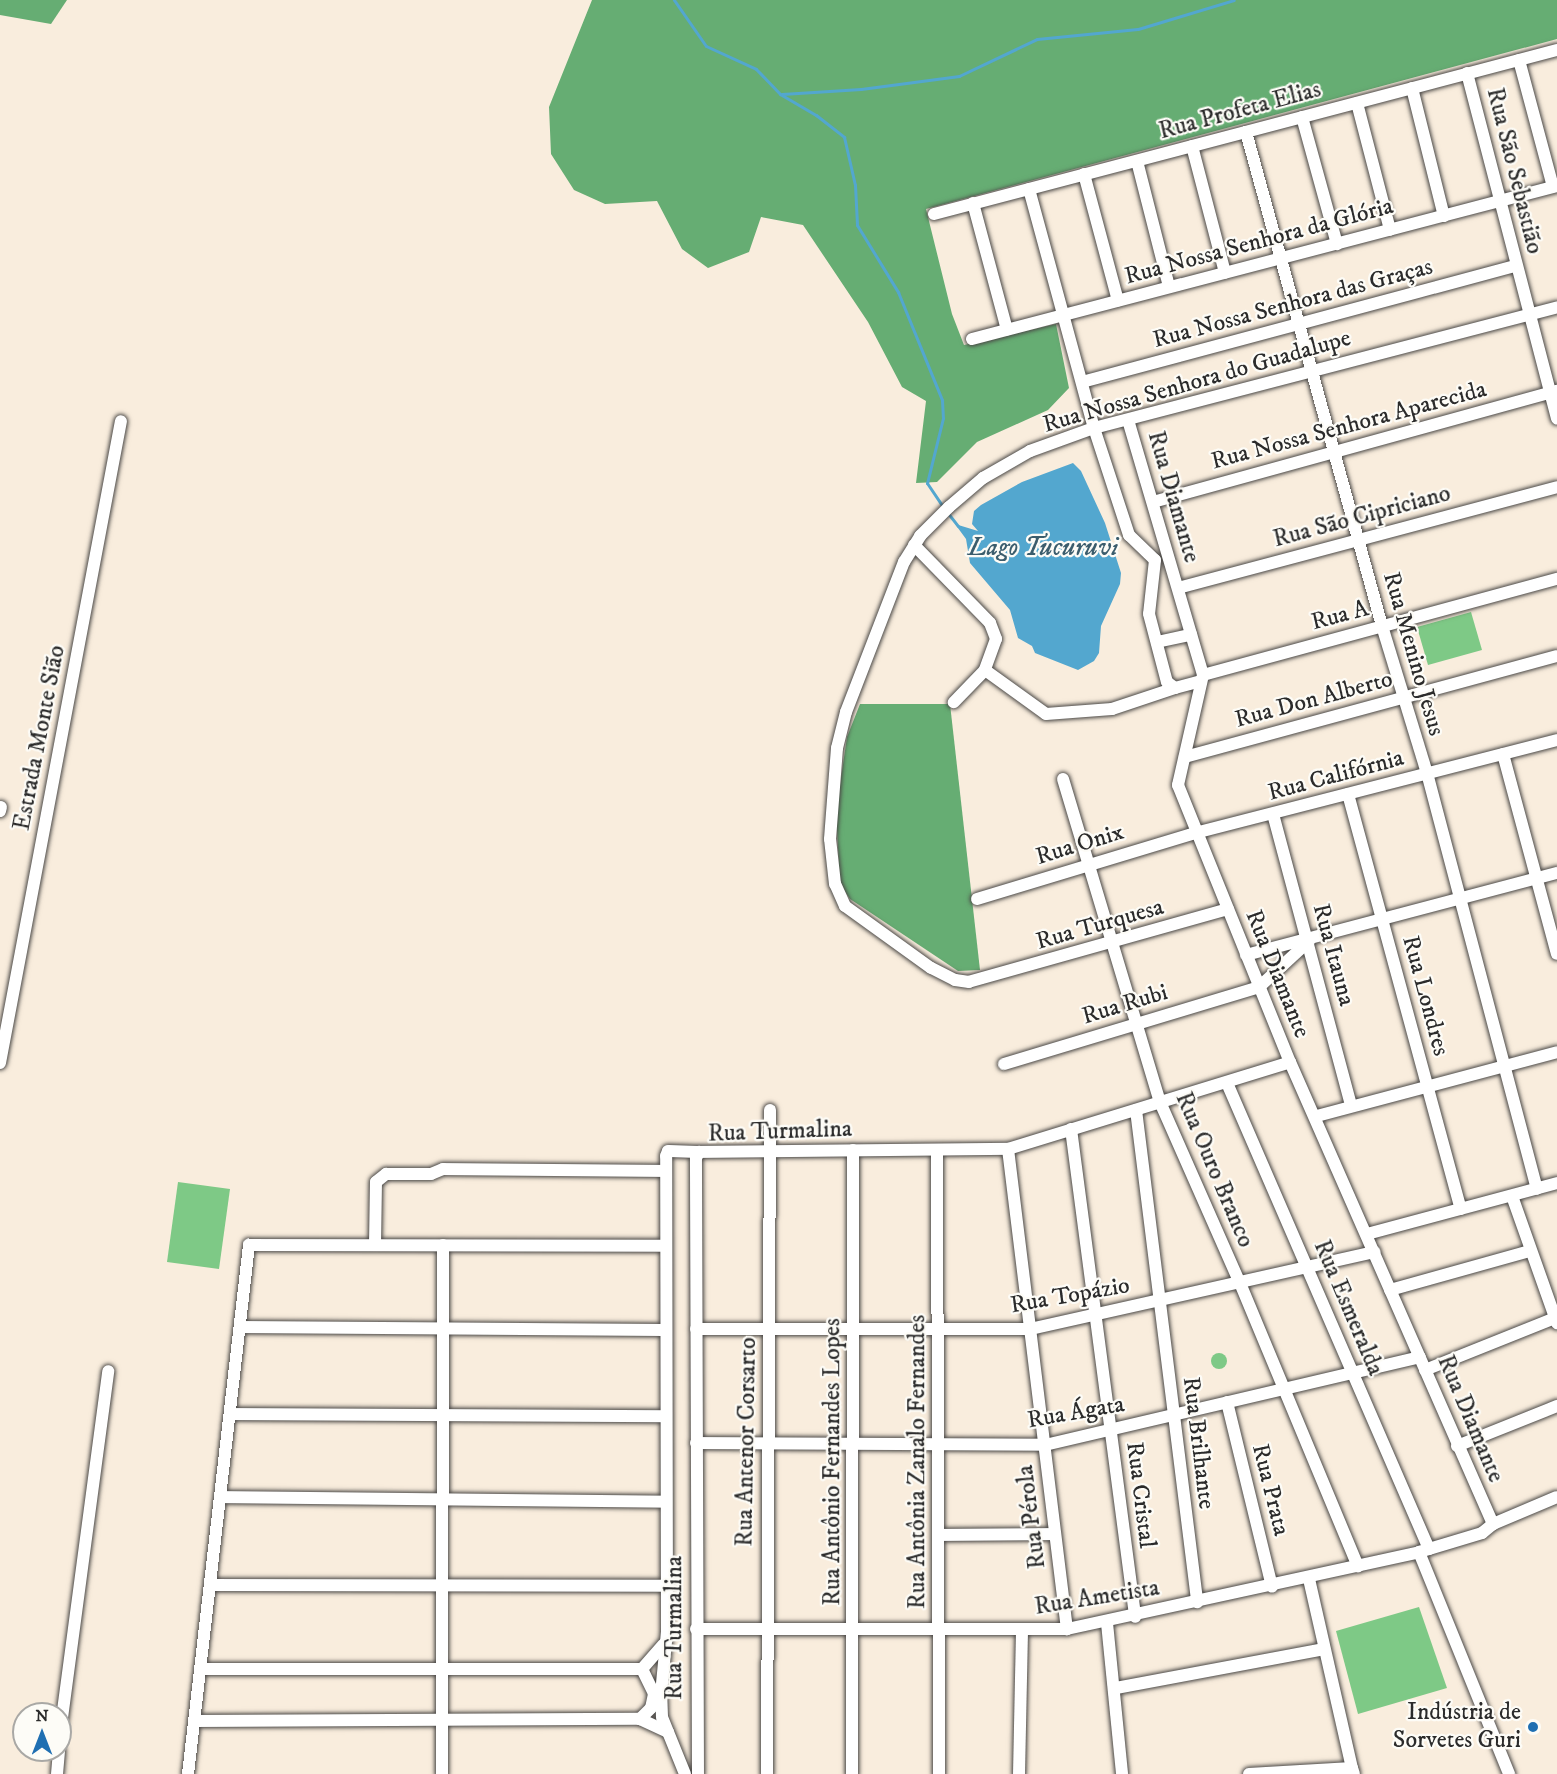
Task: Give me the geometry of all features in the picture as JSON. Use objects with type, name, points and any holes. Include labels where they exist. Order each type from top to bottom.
[{"type":"street","name":"Rua Profeta Elias","points":[[934,214],[1557,50]]},
{"type":"street","points":[[1519,60],[1555,187]]},
{"type":"street","name":"Rua São Sebastião","points":[[1467,73],[1498,201],[1554,392],[1557,418]]},
{"type":"street","points":[[1412,88],[1444,216]]},
{"type":"street","points":[[1357,103],[1390,230]]},
{"type":"street","points":[[1302,117],[1336,244]]},
{"type":"street","name":"Rua Menino Jesus","points":[[1246,132],[1382,627],[1427,774],[1537,1189]]},
{"type":"street","points":[[1191,146],[1225,273]]},
{"type":"street","points":[[1137,160],[1169,287]]},
{"type":"street","points":[[1084,174],[1118,301]]},
{"type":"street","name":"Rua Nossa Senhora da Glória","points":[[972,339],[1555,187]]},
{"type":"street","points":[[1029,189],[1094,428],[1129,535],[1155,560],[1149,614],[1167,682],[1175,688]]},
{"type":"street","points":[[973,204],[1006,330]]},
{"type":"street","name":"Rua Nossa Senhora das Graças","points":[[1082,382],[1516,266]]},
{"type":"street","name":"Rua Nossa Senhora do Guadalupe","points":[[983,981],[955,980],[931,968],[845,906],[835,884],[830,815],[841,730],[894,585],[914,545],[946,510],[1013,459],[1094,428],[1557,307]]},
{"type":"street","name":"Rua Nossa Senhora Aparecida","points":[[1153,502],[1333,450],[1554,392]]},
{"type":"street","name":"Rua Diamante","points":[[1128,420],[1202,678],[1178,785],[1195,833],[1290,1062],[1317,1116],[1457,1446],[1493,1524]]},
{"type":"street","name":"Estrada Monte Sião","points":[[0,1063],[121,421]]},
{"type":"street","name":"Rua São Cipriciano","points":[[1178,588],[1557,488]]},
{"type":"street","points":[[914,545],[990,623],[996,639],[985,670],[954,702]]},
{"type":"street","name":"Rua A","points":[[985,670],[1046,714],[1112,709],[1202,678],[1557,579]]},
{"type":"street","points":[[1157,642],[1191,635]]},
{"type":"street","name":"Rua Don Alberto","points":[[1185,757],[1557,656]]},
{"type":"street","name":"Rua Califórnia","points":[[1195,833],[1557,740]]},
{"type":"street","points":[[1503,754],[1557,954]]},
{"type":"street","name":"Rua Ouro Branco","points":[[1063,779],[1161,1102],[1286,1389],[1358,1566]]},
{"type":"street","name":"Rua Londres","points":[[1348,794],[1384,919],[1461,1209]]},
{"type":"street","name":"Rua Itauna","points":[[1273,814],[1309,941],[1351,1106]]},
{"type":"street","name":"Rua Onix","points":[[977,899],[1088,863],[1195,833]]},
{"type":"street","points":[[1246,955],[1309,941],[1557,873]]},
{"type":"street","name":"Rua Turquesa","points":[[983,981],[1228,909]]},
{"type":"street","points":[[1259,987],[1309,941]]},
{"type":"street","name":"Rua Rubi","points":[[1004,1064],[1259,987]]},
{"type":"street","points":[[1317,1116],[1557,1052]]},
{"type":"street","name":"Rua Turmalina","points":[[698,1774],[696,1329],[699,1152],[1008,1149],[1290,1062]]},
{"type":"street","name":"Rua Esmeralda","points":[[1227,1083],[1353,1373],[1509,1774]]},
{"type":"street","name":"Rua Antenor Corsarto","points":[[767,1774],[770,1110]]},
{"type":"street","name":"Rua Brilhante","points":[[1136,1110],[1197,1602]]},
{"type":"street","name":"Rua Cristal","points":[[1071,1129],[1135,1617]]},
{"type":"street","name":"Rua Pérola","points":[[1008,1149],[1067,1629]]},
{"type":"street","name":"Rua Antônio Fernandes Lopes","points":[[852,1774],[853,1150]]},
{"type":"street","name":"Rua Antônia Zanalo Fernandes","points":[[937,1150],[940,1329],[939,1774]]},
{"type":"street","points":[[685,1774],[662,1717],[661,1694],[667,1586],[664,1416],[665,1172],[668,1151],[699,1152]]},
{"type":"street","points":[[375,1245],[376,1182],[386,1173],[430,1174],[443,1169],[665,1172]]},
{"type":"street","points":[[1367,1234],[1557,1183]]},
{"type":"street","points":[[1425,1370],[1556,1320],[1512,1196]]},
{"type":"street","points":[[188,1774],[249,1245],[666,1246]]},
{"type":"street","points":[[442,1774],[443,1245]]},
{"type":"street","points":[[1390,1290],[1530,1251]]},
{"type":"street","name":"Rua Topázio","points":[[696,1329],[1030,1329],[1374,1252]]},
{"type":"street","points":[[240,1327],[664,1330]]},
{"type":"street","name":"Rua Ágata","points":[[696,1443],[1045,1445],[1420,1357]]},
{"type":"street","points":[[64,1702],[108,1371]]},
{"type":"street","name":"Rua Prata","points":[[1227,1402],[1272,1587]]},
{"type":"street","points":[[1457,1446],[1557,1406]]},
{"type":"street","points":[[230,1414],[664,1416]]},
{"type":"street","points":[[220,1497],[666,1502]]},
{"type":"street","name":"Rua Ametista","points":[[696,1629],[1022,1630],[1067,1629],[1107,1623],[1309,1579],[1424,1551],[1482,1533],[1493,1524],[1557,1497]]},
{"type":"street","points":[[939,1535],[1055,1534]]},
{"type":"street","points":[[1249,1774],[1353,1771],[1309,1579]]},
{"type":"street","points":[[210,1585],[667,1586]]},
{"type":"street","points":[[1107,1623],[1116,1688],[1122,1774]]},
{"type":"street","points":[[1018,1774],[1022,1630]]},
{"type":"street","points":[[200,1669],[642,1669],[665,1642]]},
{"type":"street","points":[[1116,1688],[1324,1649]]},
{"type":"street","points":[[640,1719],[651,1708],[654,1694],[642,1669]]},
{"type":"street","points":[[194,1721],[640,1719],[668,1732]]},
{"type":"green space","points":[[0,0],[67,0],[51,24],[0,15]]},
{"type":"green space","points":[[592,0],[1557,0],[1557,39],[926,209],[952,314],[964,345],[1056,324],[1069,388],[1048,410],[977,442],[937,482],[916,483],[926,401],[902,387],[868,322],[803,225],[761,217],[749,252],[708,268],[682,249],[657,201],[605,204],[574,190],[551,154],[549,107]]},
{"type":"green space","points":[[1471,612],[1482,650],[1428,665],[1417,627]]},
{"type":"green space","points":[[860,704],[950,704],[980,970],[958,971],[850,899],[840,884],[836,812],[847,737]]},
{"type":"green space","points":[[178,1182],[230,1189],[219,1269],[167,1262]]},
{"type":"green space","points":[[1219,1353],[1227,1361],[1219,1369],[1211,1361]]},
{"type":"green space","points":[[1419,1607],[1447,1688],[1358,1714],[1336,1631]]},
{"type":"water","name":"Lago Tucuruvi","points":[[1073,463],[1081,471],[1105,523],[1121,573],[1120,584],[1101,626],[1099,653],[1094,661],[1078,670],[1035,653],[1032,646],[1018,638],[1010,610],[970,563],[966,539],[955,524],[978,531],[972,524],[974,511],[981,505],[1022,482]]},
{"type":"waterway","points":[[674,0],[706,46],[756,69],[780,94],[816,115],[844,137],[855,185],[857,225],[898,292],[942,400],[943,418],[927,483],[943,507]]},
{"type":"waterway","points":[[782,94],[861,89],[959,76],[1037,39],[1138,29],[1234,0]]},
{"type":"waterway","points":[[947,512],[958,526]]},
{"type":"place","name":"Indústria de Sorvetes Guri","points":[[1533,1727]]}]
